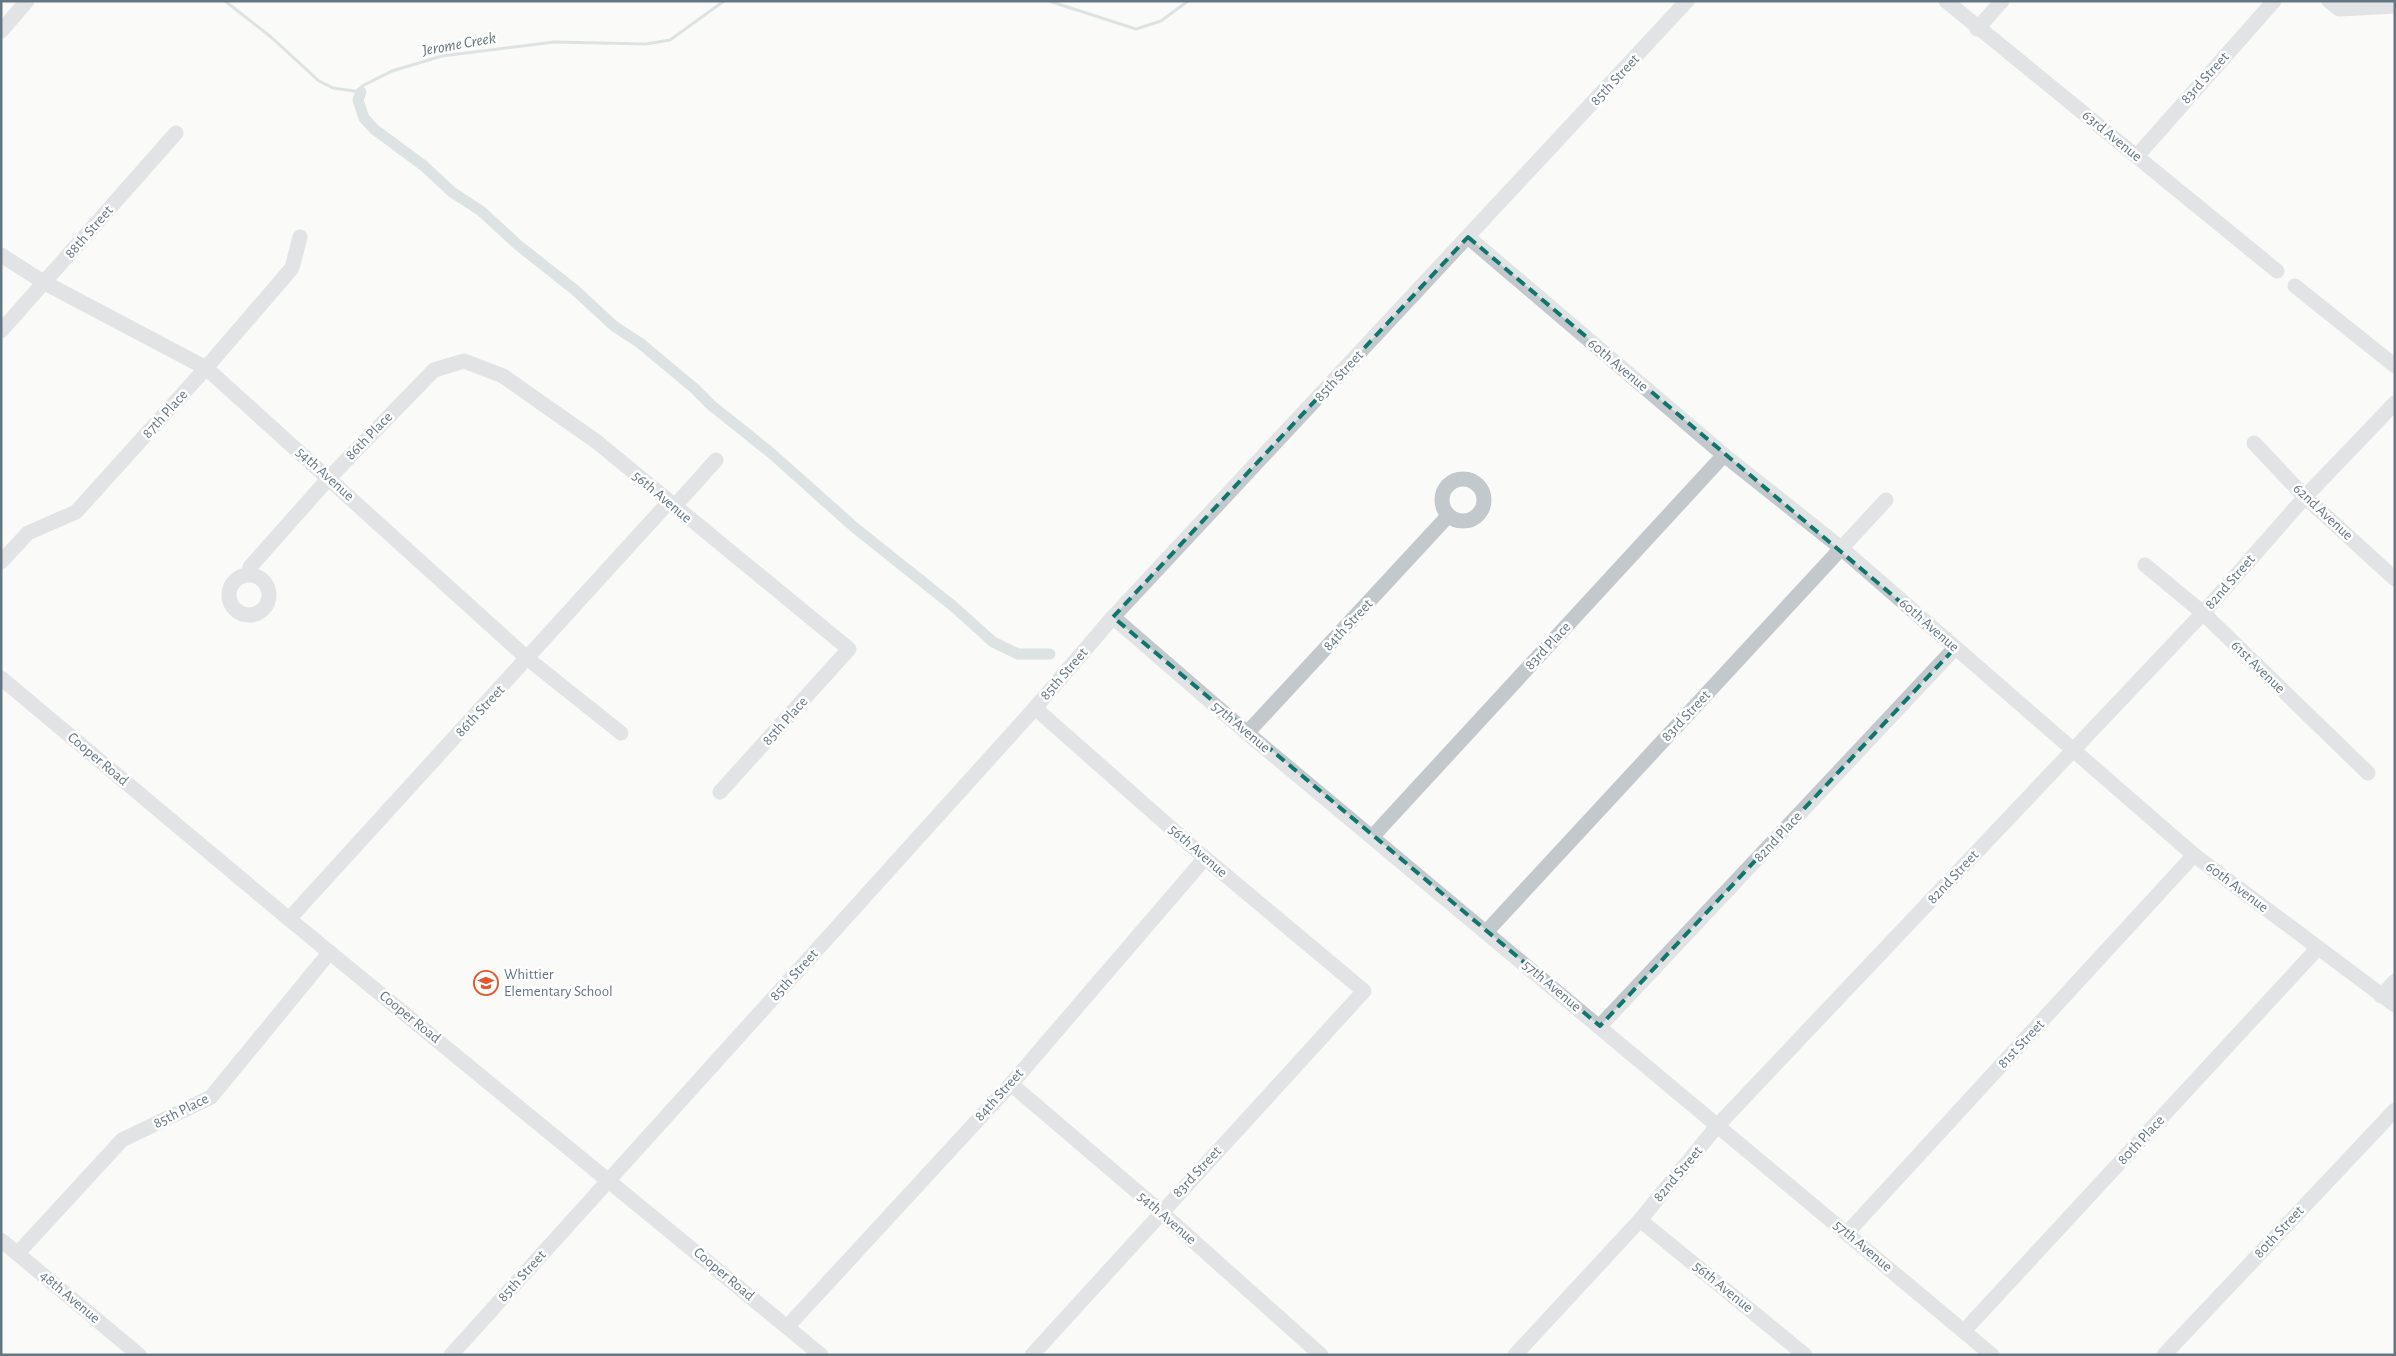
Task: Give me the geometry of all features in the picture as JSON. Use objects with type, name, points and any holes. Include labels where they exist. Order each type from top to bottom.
[{"type":"street","points":[[1,31],[27,1]]},
{"type":"street","name":"85th Street","points":[[451,1355],[1035,708],[1113,617],[1687,1]]},
{"type":"street","name":"63rd Avenue","points":[[1946,1],[2277,271]]},
{"type":"street","points":[[1978,28],[2002,1]]},
{"type":"street","name":"83rd Street","points":[[2137,156],[2274,1]]},
{"type":"street","points":[[2329,1],[2339,9],[2395,6]]},
{"type":"street","name":"88th Street","points":[[1,330],[45,283],[176,133]]},
{"type":"street","name":"87th Place","points":[[1,562],[28,533],[76,512],[206,368],[292,268],[300,237]]},
{"type":"street","name":"60th Avenue","points":[[1468,237],[1724,455],[1841,548],[2194,855],[2395,1005]]},
{"type":"street","name":"54th Avenue","points":[[1,254],[45,283],[206,368],[528,659],[621,733]]},
{"type":"street","points":[[2295,286],[2395,366]]},
{"type":"street","name":"86th Place","points":[[249,574],[250,567],[329,478],[434,370],[464,361]]},
{"type":"street","name":"56th Avenue","points":[[464,361],[503,376],[597,442],[671,505],[849,649]]},
{"type":"street","name":"82nd Street","points":[[1515,1355],[1640,1220],[1718,1125],[2203,614],[2305,497],[2395,403]]},
{"type":"street","name":"62nd Avenue","points":[[2254,443],[2305,497],[2395,579]]},
{"type":"street","name":"83rd Place","points":[[1372,837],[1724,455]]},
{"type":"street","name":"86th Street","points":[[289,919],[671,505],[716,460]]},
{"type":"street","name":"83rd Street","points":[[1488,932],[1886,500]]},
{"type":"street","name":"84th Street","points":[[1247,733],[1448,516]]},
{"type":"street","name":"61st Avenue","points":[[2145,565],[2203,614],[2368,773]]},
{"type":"street","name":"57th Avenue","points":[[1113,617],[1247,733],[1488,932],[1992,1355]]},
{"type":"street","name":"82nd Place","points":[[1600,1026],[1956,648]]},
{"type":"street","name":"85th Place","points":[[720,792],[849,649]]},
{"type":"street","name":"Cooper Road","points":[[1,678],[289,919],[610,1180],[821,1355]]},
{"type":"street","name":"56th Avenue","points":[[1035,708],[1204,858],[1364,991]]},
{"type":"street","name":"81st Street","points":[[1847,1233],[2194,855]]},
{"type":"street","name":"84th Street","points":[[787,1327],[1010,1084],[1204,858]]},
{"type":"street","name":"80th Place","points":[[1964,1331],[2318,948]]},
{"type":"street","name":"85th Place","points":[[18,1253],[122,1140],[211,1097],[330,952]]},
{"type":"street","points":[[2381,996],[2395,981]]},
{"type":"street","name":"83rd Street","points":[[1032,1355],[1364,991]]},
{"type":"street","name":"54th Avenue","points":[[1010,1084],[1161,1212],[1321,1355]]},
{"type":"street","name":"80th Street","points":[[2164,1355],[2395,1110]]},
{"type":"street","name":"56th Avenue","points":[[1640,1220],[1805,1355]]},
{"type":"street","name":"48th Avenue","points":[[1,1240],[139,1355]]},
{"type":"highlighted area","points":[[1468,237],[1955,648],[1600,1026],[1113,617]]},
{"type":"waterway","name":"Jerome Creek","points":[[225,1],[271,37],[319,81],[333,88],[361,92],[362,86],[392,71],[442,56],[554,42],[646,44],[670,40],[724,1]]},
{"type":"waterway","name":"Jerome Creek","points":[[1049,1],[1136,29],[1161,21],[1188,1]]},
{"type":"waterway","points":[[361,92],[358,100],[364,118],[374,129],[424,166],[452,192],[481,211],[518,245],[575,290],[614,326],[640,343],[694,388],[711,405],[771,453],[854,527],[953,606],[993,642],[1018,654],[1050,654]]},
{"type":"place","name":"Whittier Elementary School","points":[[486,983]]}]
